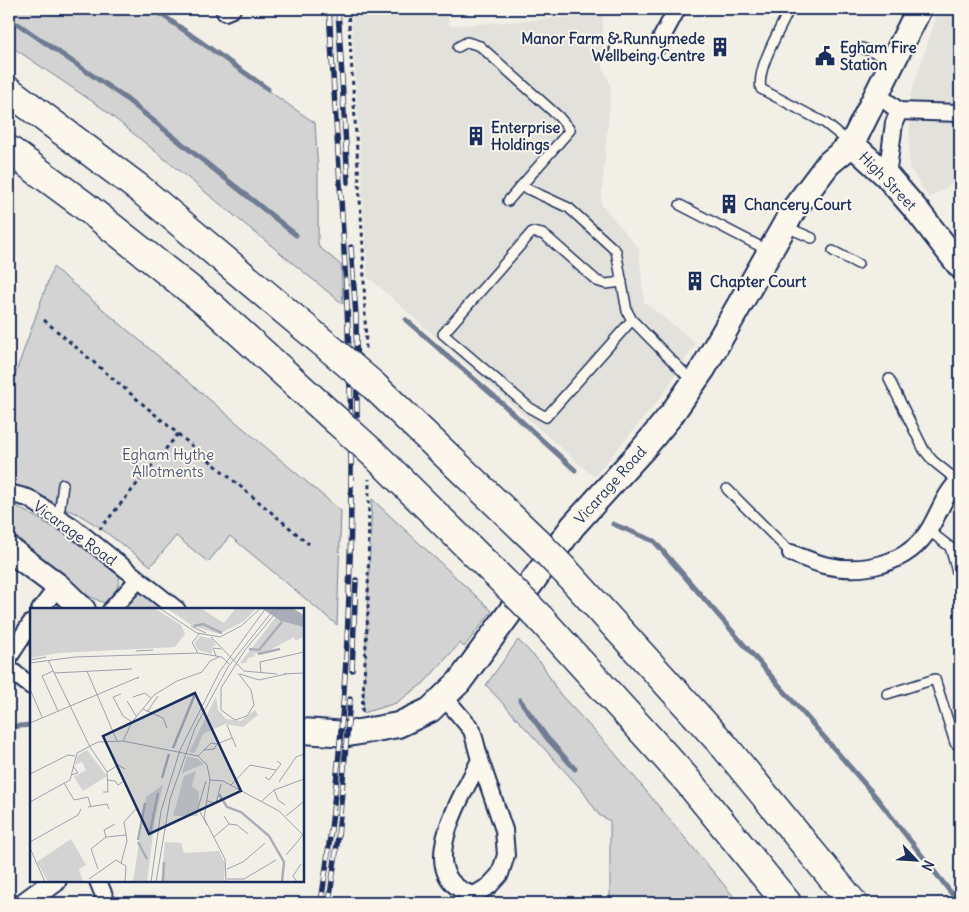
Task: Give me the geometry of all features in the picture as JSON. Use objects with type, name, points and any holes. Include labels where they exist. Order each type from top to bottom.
[{"type":"highway","points":[[9,91],[140,189],[373,384],[569,575],[726,746],[853,903]]},
{"type":"highway","points":[[9,150],[81,203],[212,308],[375,455],[540,618],[686,779],[787,903]]},
{"type":"main road","name":"High Street","points":[[919,9],[895,61],[852,144],[887,176],[919,213],[960,266]]},
{"type":"main road","name":"Vicarage Road","points":[[304,731],[348,734],[383,729],[416,718],[445,698],[492,640],[573,526],[643,449],[693,382],[784,226],[828,164],[852,144]]},
{"type":"main road","points":[[9,549],[58,586],[81,608]]},
{"type":"street","points":[[618,51],[656,48],[677,9]]},
{"type":"street","points":[[877,94],[899,111],[960,113]]},
{"type":"street","points":[[887,176],[894,123],[899,111]]},
{"type":"street","points":[[791,553],[824,565],[864,569],[877,567],[910,550],[928,530],[959,480]]},
{"type":"street","name":"Vicarage Road","points":[[9,493],[28,498],[56,516],[91,541],[174,608]]},
{"type":"street","points":[[113,608],[138,580]]},
{"type":"street","points":[[42,608],[58,586]]},
{"type":"street","points":[[9,657],[30,625]]},
{"type":"street","points":[[9,669],[30,685]]},
{"type":"street","points":[[445,698],[472,730],[480,760],[504,830],[506,854],[500,874],[474,899],[460,891],[449,880],[443,869],[442,855],[446,836],[480,760]]},
{"type":"street","points":[[25,903],[54,882]]},
{"type":"street","points":[[98,882],[107,903]]},
{"type":"lane","points":[[795,9],[788,12],[769,53],[759,81],[761,89],[825,123],[852,144]]},
{"type":"lane","points":[[458,47],[467,42],[480,46],[558,116],[570,130],[508,201]]},
{"type":"lane","points":[[862,48],[895,61]]},
{"type":"lane","points":[[521,186],[569,208],[611,246],[618,257],[627,311],[632,320],[693,382]]},
{"type":"lane","points":[[680,205],[769,251]]},
{"type":"lane","points":[[784,226],[812,238]]},
{"type":"lane","points":[[622,282],[606,284],[597,281],[548,238],[537,232],[532,232],[443,334],[530,408],[546,417],[632,320]]},
{"type":"lane","points":[[833,251],[858,264]]},
{"type":"lane","points":[[889,379],[924,450],[932,461],[959,480]]},
{"type":"lane","points":[[56,516],[60,508],[63,484]]},
{"type":"lane","points":[[727,489],[791,553]]},
{"type":"lane","points":[[928,530],[950,547],[960,582]]},
{"type":"lane","points":[[887,694],[935,679],[955,743],[960,742]]},
{"type":"path","points":[[44,320],[309,544]]},
{"type":"path","points":[[91,541],[178,434]]},
{"type":"shaded area","points":[[351,9],[448,9],[449,26],[603,15],[603,68],[611,86],[601,204],[639,249],[644,302],[696,343],[661,397],[594,477],[368,277]]},
{"type":"shaded area","points":[[939,9],[960,9],[960,178],[929,198],[909,167],[910,97]]},
{"type":"green space","points":[[9,9],[150,9],[315,123],[318,172],[318,246],[341,265],[343,304],[102,108],[9,45]]},
{"type":"green space","name":"Egham Hythe Allotments","points":[[53,267],[341,511],[337,625],[230,536],[208,562],[176,536],[151,566],[96,525],[76,513],[9,490],[9,378],[15,375]]},
{"type":"green space","points":[[372,499],[492,611],[464,647],[460,643],[424,683],[396,703],[363,713]]},
{"type":"green space","points":[[9,502],[65,534],[120,577],[116,593],[104,603],[82,593],[20,540],[9,534]]},
{"type":"green space","points":[[140,593],[161,608],[122,608]]},
{"type":"green space","points":[[518,640],[542,664],[558,692],[613,751],[739,903],[610,903],[610,821],[599,815],[582,790],[486,685]]},
{"type":"waterway","points":[[154,9],[268,89]]},
{"type":"waterway","points":[[18,24],[125,98],[296,235]]},
{"type":"waterway","points":[[406,320],[575,470]]},
{"type":"waterway","points":[[613,524],[654,541],[876,797],[959,903]]},
{"type":"waterway","points":[[520,700],[547,738],[575,769]]},
{"type":"waterway","points":[[9,727],[30,725]]},
{"type":"railway","points":[[321,903],[340,746],[351,534],[351,422],[347,304],[329,9]]},
{"type":"railway","points":[[338,9],[348,182]]},
{"type":"railway","points":[[351,247],[356,316],[357,415]]},
{"type":"railway","points":[[352,670],[356,580]]},
{"type":"railway","points":[[329,903],[338,837],[350,699]]},
{"type":"place","name":"Manor Farm & Runnymede Wellbeing Centre","points":[[720,47]]},
{"type":"place","name":"Egham Fire Station","points":[[825,56]]},
{"type":"place","name":"Enterprise Holdings","points":[[476,136]]},
{"type":"place","name":"Chancery Court","points":[[729,204]]},
{"type":"place","name":"Chapter Court","points":[[695,281]]}]
